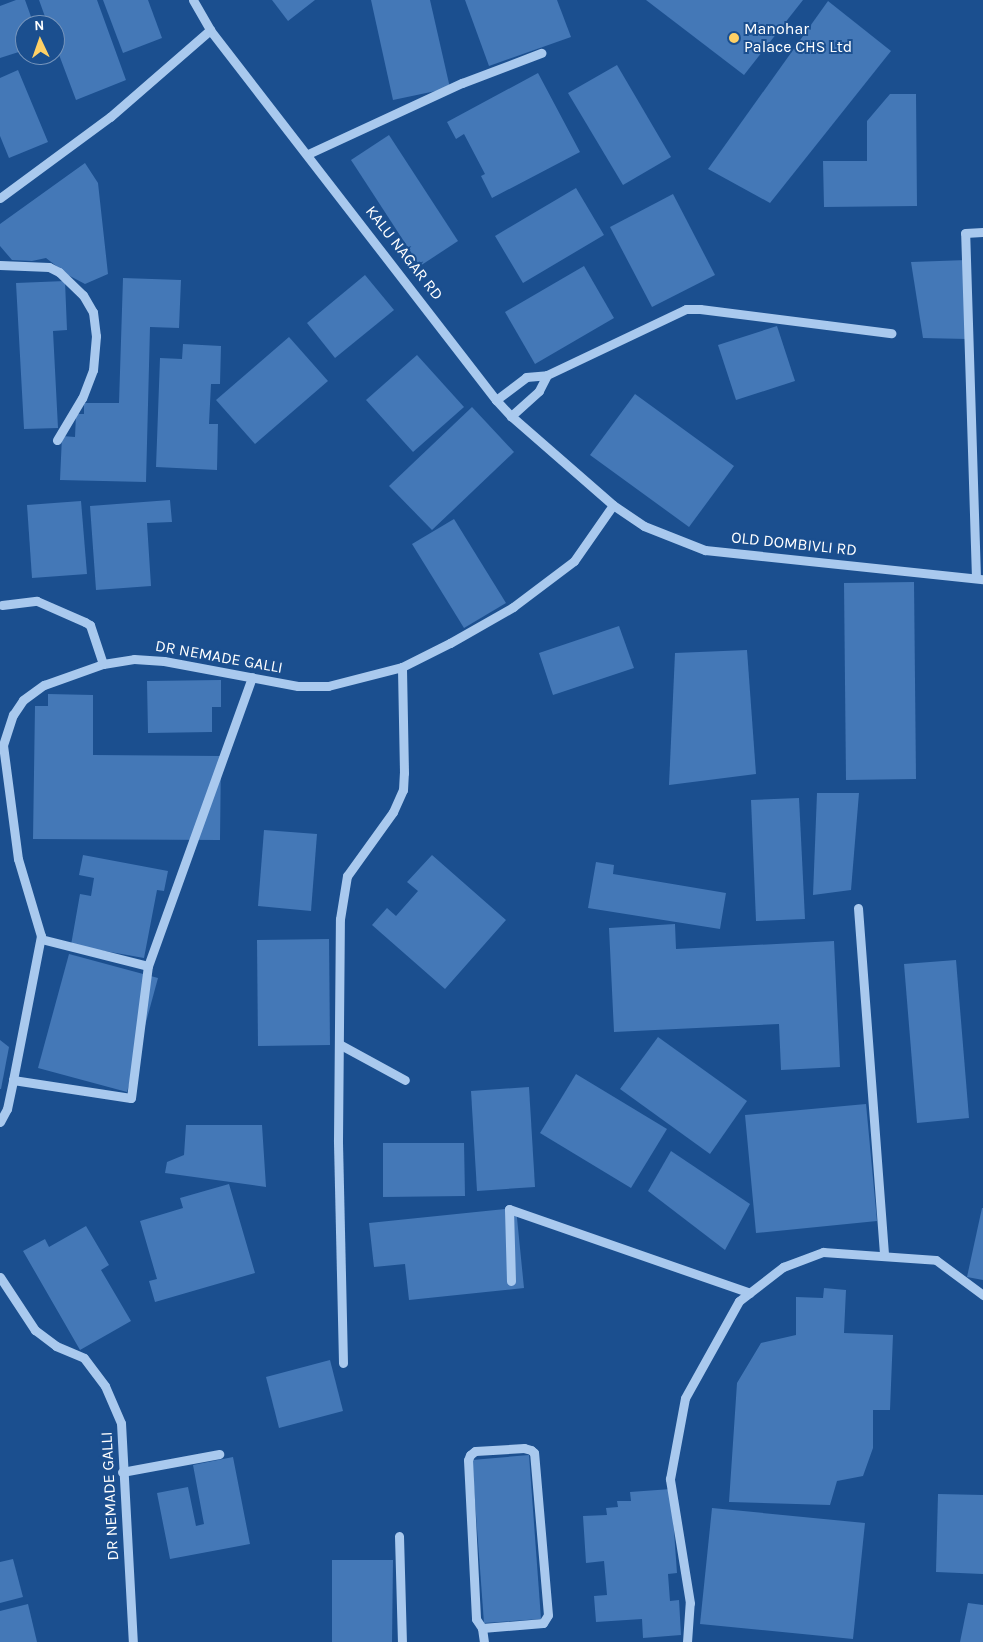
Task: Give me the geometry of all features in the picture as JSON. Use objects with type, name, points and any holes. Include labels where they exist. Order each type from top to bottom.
[{"type":"street","name":"KALU NAGAR RD","points":[[194,0],[210,30],[308,154],[496,400],[511,416],[613,505]]},
{"type":"street","points":[[0,198],[110,117],[210,30]]},
{"type":"street","points":[[308,154],[462,83],[542,53]]},
{"type":"street","points":[[979,579],[965,234],[983,232]]},
{"type":"street","points":[[0,265],[49,267],[59,272],[83,295],[93,312],[96,336],[93,370],[82,398],[57,440]]},
{"type":"street","points":[[496,400],[526,376],[547,375],[686,309],[700,309],[892,333]]},
{"type":"street","points":[[511,416],[539,391],[547,375]]},
{"type":"street","name":"OLD DOMBIVLI RD","points":[[613,505],[644,526],[705,550],[979,579]]},
{"type":"street","name":"DR NEMADE GALLI","points":[[0,1122],[6,1109],[13,1080],[41,939],[18,859],[2,745],[13,715],[23,700],[44,685],[103,664],[134,660],[164,661],[298,686],[328,686],[402,667],[450,643],[513,607],[574,561],[613,505]]},
{"type":"street","points":[[2,605],[37,601],[90,625],[103,664]]},
{"type":"street","points":[[343,1363],[338,1140],[340,919],[347,876],[393,812],[402,790],[404,773],[402,667]]},
{"type":"street","points":[[13,1080],[131,1098],[148,966],[252,677]]},
{"type":"street","points":[[858,908],[884,1256]]},
{"type":"street","points":[[41,939],[148,966]]},
{"type":"street","points":[[339,1044],[405,1080]]},
{"type":"street","points":[[511,1281],[510,1209],[750,1293]]},
{"type":"street","points":[[687,1642],[690,1603],[670,1479],[685,1398],[739,1301],[783,1267],[823,1252],[936,1260],[983,1295]]},
{"type":"street","name":"DR NEMADE GALLI","points":[[0,1277],[35,1330],[56,1346],[84,1358],[105,1386],[121,1422],[122,1472],[133,1642]]},
{"type":"street","points":[[482,1628],[543,1623],[548,1615],[534,1453],[524,1448],[475,1452],[470,1455],[468,1460],[476,1619],[482,1628],[484,1642]]},
{"type":"street","points":[[122,1472],[219,1454]]},
{"type":"street","points":[[399,1536],[402,1642]]},
{"type":"building","points":[[16,0],[25,0],[30,15],[15,15],[15,53],[0,58],[0,6]]},
{"type":"building","points":[[39,0],[97,0],[126,80],[76,100],[63,65],[65,65],[65,15],[44,15]]},
{"type":"building","points":[[103,0],[148,0],[162,38],[123,53]]},
{"type":"building","points":[[272,0],[315,0],[288,21]]},
{"type":"building","points":[[371,0],[430,0],[450,88],[393,100]]},
{"type":"building","points":[[465,0],[557,0],[571,37],[489,66]]},
{"type":"building","name":"Manohar Palace CHS Ltd","points":[[646,0],[803,0],[744,75]]},
{"type":"building","points":[[828,1],[891,51],[770,203],[708,169]]},
{"type":"building","points":[[617,65],[671,157],[623,185],[568,93]]},
{"type":"building","points":[[18,70],[48,142],[9,158],[0,136],[0,78]]},
{"type":"building","points":[[538,73],[580,152],[492,198],[481,176],[485,174],[464,134],[456,139],[447,122]]},
{"type":"building","points":[[890,94],[916,94],[917,206],[824,207],[823,161],[867,161],[867,121]]},
{"type":"building","points":[[389,135],[458,241],[420,266],[351,160]]},
{"type":"building","points":[[85,163],[98,183],[108,274],[85,284],[68,275],[46,258],[32,261],[12,260],[0,246],[0,224]]},
{"type":"building","points":[[576,188],[604,235],[523,283],[495,236]]},
{"type":"building","points":[[673,194],[715,275],[652,307],[610,227]]},
{"type":"building","points":[[967,260],[967,339],[923,338],[911,262]]},
{"type":"building","points":[[584,266],[614,318],[535,364],[505,312]]},
{"type":"building","points":[[365,275],[394,310],[335,358],[307,323]]},
{"type":"building","points":[[123,278],[181,280],[179,328],[150,327],[146,482],[60,480],[62,436],[75,437],[76,414],[84,414],[84,403],[119,403]]},
{"type":"building","points":[[65,281],[67,330],[53,331],[58,428],[24,429],[16,283]]},
{"type":"building","points":[[777,326],[795,381],[736,400],[718,345]]},
{"type":"building","points":[[289,337],[328,381],[255,444],[216,400]]},
{"type":"building","points":[[183,344],[221,346],[220,384],[211,384],[209,424],[218,424],[217,470],[156,467],[160,358],[182,359]]},
{"type":"building","points":[[417,355],[464,407],[413,452],[366,400]]},
{"type":"building","points":[[635,394],[734,466],[689,527],[590,455]]},
{"type":"building","points":[[472,407],[514,452],[432,530],[389,486]]},
{"type":"building","points":[[170,500],[172,522],[147,523],[151,586],[96,590],[90,506]]},
{"type":"building","points":[[81,501],[87,574],[32,578],[27,505]]},
{"type":"building","points":[[454,519],[506,603],[464,628],[412,544]]},
{"type":"building","points":[[914,582],[916,779],[846,780],[844,583]]},
{"type":"building","points":[[619,626],[634,668],[553,695],[539,653]]},
{"type":"building","points":[[747,650],[756,774],[669,785],[675,653]]},
{"type":"building","points":[[221,680],[221,707],[212,707],[212,732],[148,733],[147,681]]},
{"type":"building","points":[[48,694],[93,695],[93,755],[221,756],[220,840],[33,839],[35,706],[48,706]]},
{"type":"building","points":[[817,793],[859,793],[851,890],[813,895]]},
{"type":"building","points":[[799,798],[805,919],[756,921],[751,800]]},
{"type":"building","points":[[264,830],[317,834],[311,911],[258,906]]},
{"type":"building","points":[[83,855],[168,871],[164,891],[157,890],[144,958],[71,945],[80,894],[91,896],[94,878],[79,875]]},
{"type":"building","points":[[432,855],[506,920],[445,989],[372,925],[387,908],[396,916],[418,891],[407,882]]},
{"type":"building","points":[[596,862],[614,865],[613,874],[726,893],[720,929],[588,908]]},
{"type":"building","points":[[675,924],[676,949],[834,941],[840,1067],[781,1070],[779,1024],[614,1032],[609,928]]},
{"type":"building","points":[[329,939],[330,1045],[258,1046],[257,940]]},
{"type":"building","points":[[69,954],[158,978],[127,1092],[38,1068]]},
{"type":"building","points":[[956,960],[969,1118],[917,1123],[904,964]]},
{"type":"building","points":[[658,1037],[747,1101],[710,1154],[620,1089]]},
{"type":"building","points":[[0,1040],[9,1047],[1,1089],[0,1089]]},
{"type":"building","points":[[576,1074],[667,1129],[631,1188],[540,1133]]},
{"type":"building","points":[[529,1087],[535,1187],[477,1191],[471,1091]]},
{"type":"building","points":[[866,1104],[877,1221],[756,1233],[745,1115]]},
{"type":"building","points":[[186,1125],[262,1125],[266,1187],[165,1173],[167,1162],[184,1155]]},
{"type":"building","points":[[383,1143],[464,1143],[465,1196],[383,1197]]},
{"type":"building","points":[[671,1151],[750,1204],[725,1250],[648,1191]]},
{"type":"building","points":[[229,1184],[255,1273],[155,1302],[149,1281],[157,1279],[140,1221],[183,1208],[180,1198]]},
{"type":"building","points":[[516,1208],[524,1288],[409,1300],[405,1264],[374,1267],[369,1223]]},
{"type":"building","points":[[983,1208],[983,1280],[967,1277]]},
{"type":"building","points":[[86,1226],[109,1265],[101,1270],[131,1321],[80,1350],[23,1251],[45,1239],[49,1247]]},
{"type":"building","points":[[824,1288],[846,1290],[844,1333],[893,1335],[890,1410],[873,1410],[873,1448],[863,1476],[837,1481],[830,1505],[729,1502],[737,1383],[761,1343],[796,1335],[796,1297],[823,1298]]},
{"type":"building","points":[[330,1360],[343,1411],[279,1428],[266,1377]]},
{"type":"building","points":[[529,1455],[541,1619],[484,1623],[472,1460]]},
{"type":"building","points":[[233,1457],[250,1544],[170,1559],[157,1493],[188,1487],[196,1526],[204,1524],[193,1465]]},
{"type":"building","points":[[671,1489],[677,1573],[668,1574],[670,1601],[679,1600],[681,1635],[643,1638],[642,1619],[596,1622],[594,1596],[607,1595],[604,1561],[586,1563],[583,1516],[607,1515],[606,1508],[618,1507],[617,1501],[631,1501],[630,1492]]},
{"type":"building","points":[[938,1494],[983,1495],[983,1574],[936,1572]]},
{"type":"building","points":[[712,1508],[865,1523],[853,1639],[700,1624]]},
{"type":"building","points":[[13,1559],[23,1597],[0,1603],[0,1562]]},
{"type":"building","points":[[332,1560],[393,1560],[392,1642],[332,1642]]},
{"type":"building","points":[[968,1603],[983,1605],[983,1642],[960,1642]]},
{"type":"building","points":[[28,1604],[37,1642],[0,1642],[0,1611]]},
{"type":"place","name":"Manohar Palace CHS Ltd","points":[[734,38]]}]
